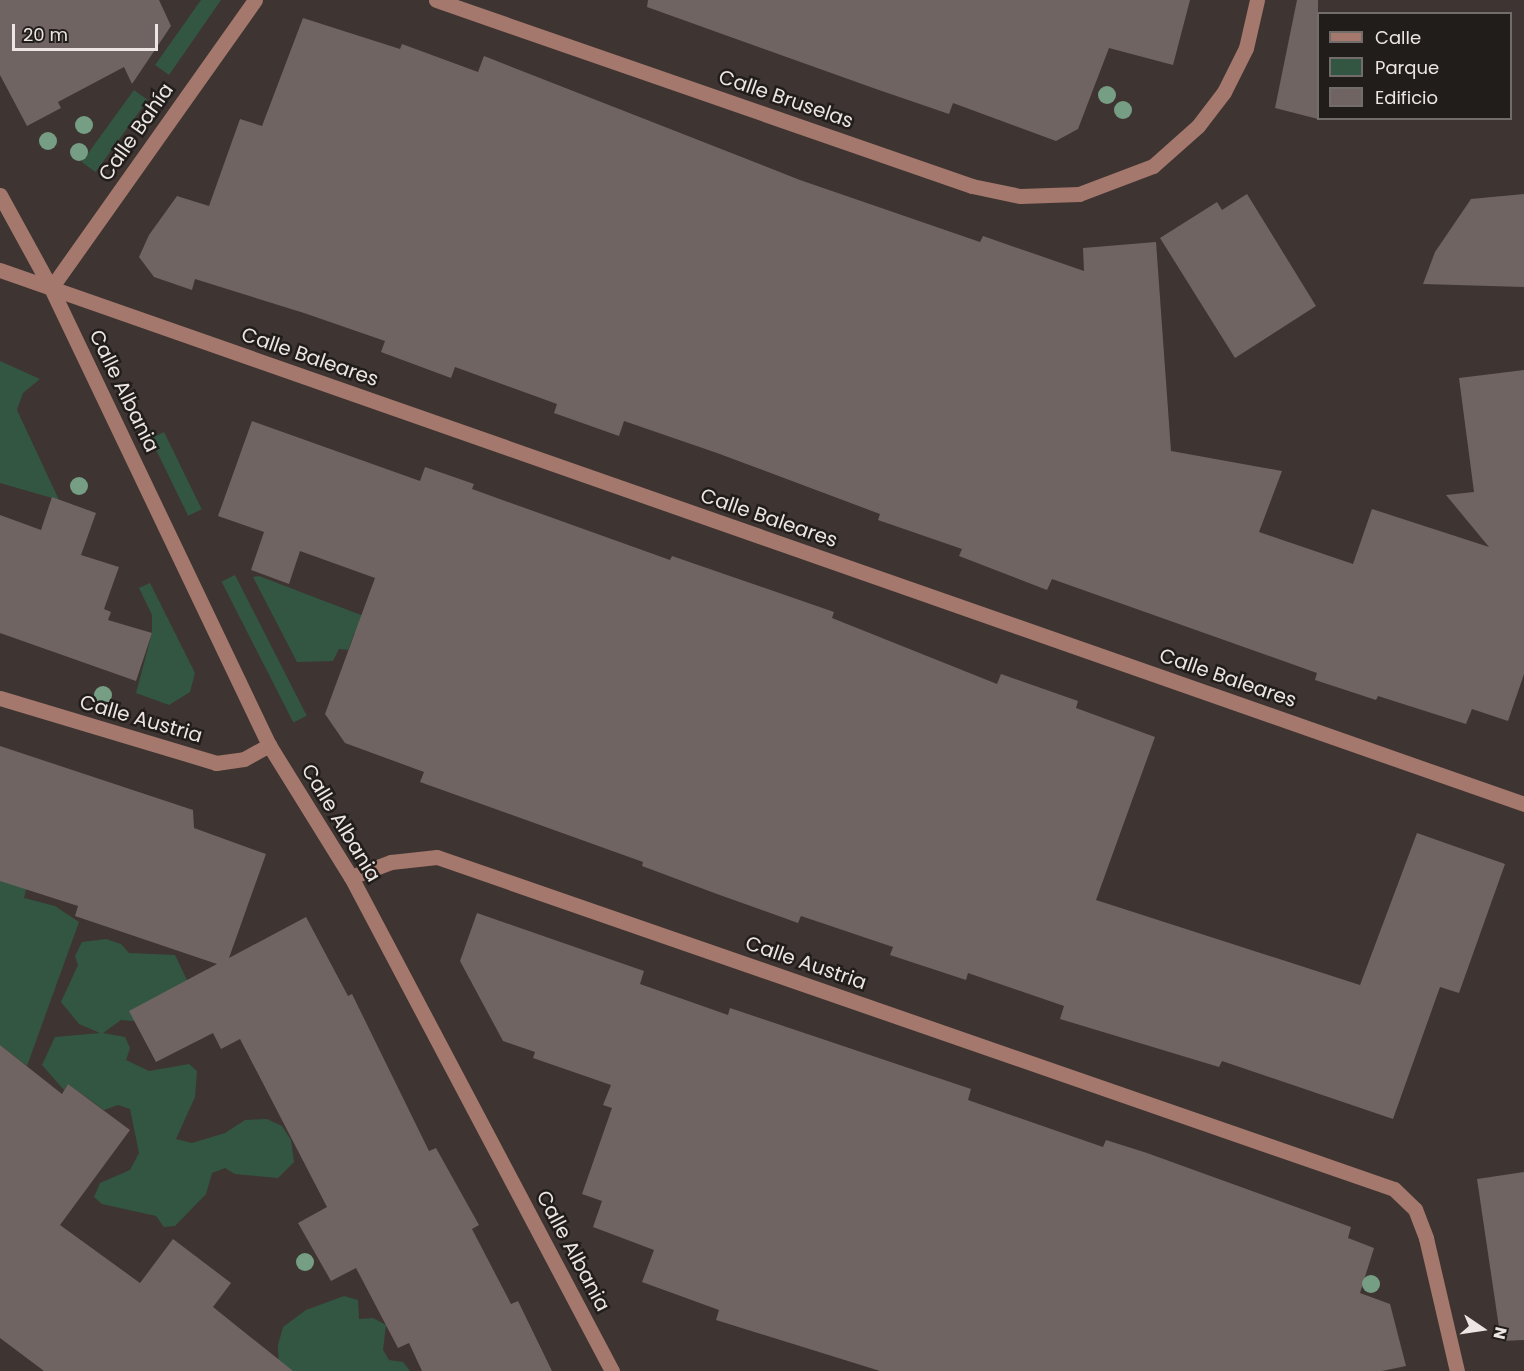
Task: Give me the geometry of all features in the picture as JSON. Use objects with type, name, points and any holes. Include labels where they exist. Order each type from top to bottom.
[{"type":"street","name":"Calle Bahía","points":[[51,288],[255,0]]},
{"type":"street","name":"Calle Bruselas","points":[[436,0],[972,186],[1020,196],[1079,194],[1128,177],[1172,150],[1224,92],[1246,48],[1257,0]]},
{"type":"street","name":"Calle Albania","points":[[0,195],[51,288],[269,745],[351,877],[612,1371]]},
{"type":"street","name":"Calle Baleares","points":[[0,270],[1524,804]]},
{"type":"street","name":"Calle Austria","points":[[0,698],[216,763],[244,759],[269,745]]},
{"type":"street","name":"Calle Austria","points":[[351,877],[391,862],[437,857],[1394,1189],[1415,1209],[1426,1238],[1457,1371]]},
{"type":"green space","points":[[201,0],[221,0],[169,75],[155,65]]},
{"type":"green space","points":[[134,90],[148,100],[95,172],[82,162]]},
{"type":"green space","points":[[0,361],[40,379],[23,393],[17,410],[59,500],[0,483]]},
{"type":"green space","points":[[164,432],[202,509],[188,516],[151,439]]},
{"type":"green space","points":[[235,575],[307,716],[293,723],[222,582]]},
{"type":"green space","points":[[259,576],[434,643],[427,660],[354,634],[348,650],[339,649],[333,661],[297,662],[253,577]]},
{"type":"green space","points":[[150,583],[195,673],[190,692],[169,705],[136,693],[152,633],[152,615],[139,588]]},
{"type":"green space","points":[[0,867],[26,889],[24,898],[55,906],[79,922],[27,1066],[0,1045]]},
{"type":"green space","points":[[106,939],[121,944],[129,953],[175,955],[187,980],[182,999],[145,1022],[121,1020],[103,1033],[125,1037],[130,1048],[126,1060],[149,1071],[189,1064],[197,1071],[195,1097],[176,1139],[192,1143],[225,1133],[245,1120],[267,1119],[282,1126],[291,1140],[294,1162],[278,1178],[235,1174],[225,1168],[212,1173],[206,1194],[175,1226],[164,1227],[156,1216],[102,1204],[94,1197],[100,1183],[130,1170],[139,1153],[130,1109],[118,1105],[104,1110],[68,1084],[64,1090],[42,1065],[55,1037],[100,1033],[79,1024],[61,1002],[78,965],[75,956],[82,942]]},
{"type":"green space","points":[[344,1296],[358,1300],[359,1319],[373,1318],[386,1325],[383,1350],[389,1360],[403,1362],[410,1371],[279,1371],[278,1345],[283,1327],[306,1310]]},
{"type":"building","points":[[0,0],[159,0],[171,26],[132,84],[124,67],[58,102],[61,108],[27,126],[0,75]]},
{"type":"building","points":[[648,0],[1190,0],[1173,65],[1109,48],[1078,129],[1056,141],[953,103],[949,114],[876,89],[647,7]]},
{"type":"building","points":[[1297,0],[1318,0],[1317,119],[1275,108]]},
{"type":"building","points":[[303,18],[400,49],[402,44],[478,72],[484,56],[800,180],[980,242],[983,236],[1084,271],[1083,248],[1156,242],[1171,451],[1282,471],[1259,532],[1353,564],[1372,509],[1489,547],[1446,495],[1474,492],[1459,378],[1524,370],[1524,674],[1508,721],[1472,709],[1466,724],[1378,696],[1376,700],[1315,680],[1317,673],[1052,579],[1047,590],[959,556],[962,549],[878,520],[880,514],[717,453],[624,421],[619,436],[554,413],[557,404],[455,367],[451,378],[381,352],[385,341],[304,313],[195,279],[192,290],[154,277],[139,257],[149,235],[177,196],[209,206],[240,119],[262,126]]},
{"type":"building","points":[[1247,194],[1316,306],[1235,358],[1160,238],[1217,202],[1222,210]]},
{"type":"building","points":[[1524,194],[1524,287],[1423,284],[1435,252],[1471,199]]},
{"type":"building","points":[[252,421],[420,481],[425,467],[474,484],[472,489],[670,560],[672,556],[834,612],[832,618],[997,684],[1001,674],[1078,701],[1076,708],[1155,737],[1096,900],[1360,985],[1417,833],[1505,864],[1459,993],[1440,987],[1393,1119],[1222,1061],[1219,1067],[1060,1019],[1064,1006],[968,973],[966,980],[890,955],[893,947],[801,916],[798,923],[717,894],[642,866],[643,862],[420,782],[424,772],[345,743],[325,714],[375,578],[300,551],[289,584],[251,570],[264,532],[218,516]]},
{"type":"building","points":[[52,497],[96,513],[81,555],[119,567],[104,609],[111,612],[108,620],[152,633],[136,681],[0,633],[0,515],[41,530]]},
{"type":"building","points":[[0,746],[193,810],[194,828],[266,854],[229,958],[306,917],[348,996],[352,994],[429,1151],[436,1148],[479,1225],[472,1229],[511,1304],[518,1301],[552,1371],[422,1371],[409,1343],[398,1348],[356,1268],[331,1281],[298,1223],[327,1207],[240,1039],[221,1049],[213,1033],[156,1062],[129,1011],[217,964],[75,916],[78,906],[0,881]]},
{"type":"building","points":[[477,913],[644,971],[640,984],[728,1015],[730,1008],[971,1089],[968,1100],[1103,1147],[1106,1140],[1147,1153],[1351,1227],[1348,1238],[1374,1248],[1360,1293],[1390,1304],[1406,1366],[1382,1371],[880,1371],[716,1320],[719,1310],[642,1282],[654,1250],[593,1227],[602,1201],[582,1194],[612,1108],[603,1105],[611,1085],[533,1058],[535,1052],[503,1041],[460,961]]},
{"type":"building","points":[[0,1045],[62,1094],[68,1084],[130,1130],[60,1225],[140,1283],[173,1239],[231,1283],[213,1307],[293,1371],[44,1371],[0,1338]]},
{"type":"building","points":[[1524,1172],[1524,1340],[1501,1341],[1477,1179]]}]
